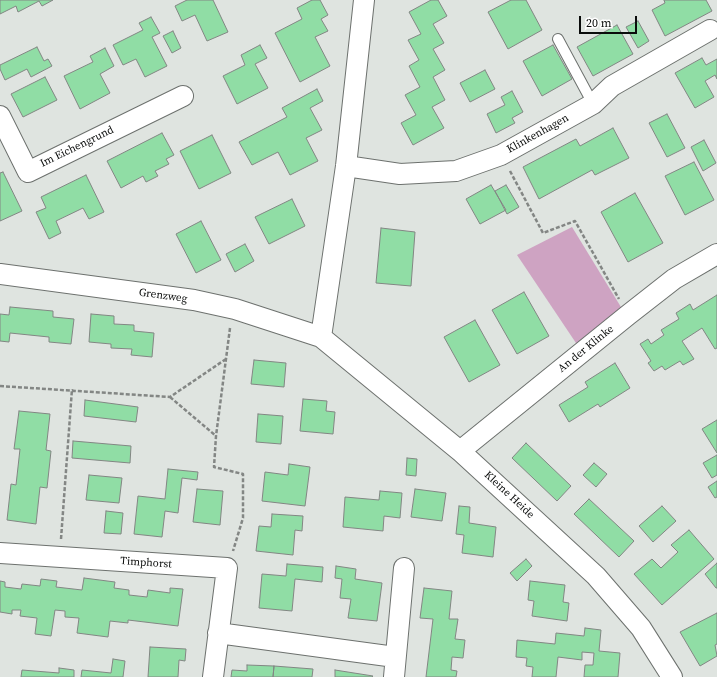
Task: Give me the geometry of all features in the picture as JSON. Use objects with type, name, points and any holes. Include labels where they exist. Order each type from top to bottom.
[{"type":"street","points":[[321,337],[346,166],[364,0]]},
{"type":"street","name":"Klinkenhagen","points":[[346,166],[400,174],[456,171],[501,154],[593,104],[612,86],[710,30]]},
{"type":"street","name":"Im Eichengrund","points":[[0,116],[28,172],[182,96]]},
{"type":"street","name":"An der Klinke","points":[[460,451],[674,279],[717,254]]},
{"type":"street","name":"Grenzweg","points":[[0,274],[194,300],[235,308],[321,337]]},
{"type":"street","name":"Kleine Heide","points":[[321,337],[460,451],[596,576],[641,628],[672,677]]},
{"type":"street","name":"Timphorst","points":[[0,553],[227,568]]},
{"type":"street","points":[[213,677],[227,568]]},
{"type":"street","points":[[394,677],[404,568]]},
{"type":"street","points":[[218,633],[396,657]]},
{"type":"lane","points":[[558,39],[593,104]]},
{"type":"path","points":[[501,154],[543,233],[575,221],[628,315]]},
{"type":"path","points":[[227,568],[243,518],[243,474],[214,466],[216,436],[230,327],[235,308]]},
{"type":"path","points":[[170,397],[226,359]]},
{"type":"path","points":[[0,386],[170,397],[216,436]]},
{"type":"path","points":[[60,558],[72,390]]},
{"type":"shaded area","points":[[572,227],[624,312],[578,346],[517,255]]},
{"type":"building","points":[[0,0],[53,0],[42,6],[39,1],[18,12],[16,6],[0,14]]},
{"type":"building","points":[[187,0],[213,0],[228,32],[207,41],[195,15],[182,21],[175,6]]},
{"type":"building","points":[[312,0],[320,0],[328,15],[321,19],[328,31],[315,37],[330,66],[300,82],[275,33],[302,19],[297,8]]},
{"type":"building","points":[[431,0],[438,0],[447,16],[433,24],[444,43],[433,49],[445,70],[433,77],[445,100],[432,107],[444,128],[413,145],[401,123],[416,115],[405,95],[420,87],[409,66],[419,60],[408,40],[421,34],[409,12]]},
{"type":"building","points":[[511,0],[526,0],[542,30],[508,49],[488,12]]},
{"type":"building","points":[[664,0],[706,0],[712,11],[665,36],[652,10],[665,3]]},
{"type":"building","points":[[151,17],[160,33],[152,37],[167,66],[145,77],[136,59],[123,65],[113,45],[143,30],[139,23]]},
{"type":"building","points":[[638,21],[649,41],[638,48],[626,27]]},
{"type":"building","points":[[617,25],[633,54],[593,76],[577,47]]},
{"type":"building","points":[[173,31],[181,48],[172,53],[163,36]]},
{"type":"building","points":[[260,45],[267,58],[255,64],[268,88],[237,104],[223,76],[245,65],[241,55]]},
{"type":"building","points":[[553,45],[572,79],[542,96],[523,61]]},
{"type":"building","points":[[37,47],[44,61],[48,59],[52,66],[31,77],[27,69],[5,80],[0,69],[0,65]]},
{"type":"building","points":[[105,48],[114,66],[100,74],[110,93],[80,109],[64,76],[93,62],[90,56]]},
{"type":"building","points":[[702,58],[706,65],[717,59],[717,79],[715,75],[705,81],[714,97],[695,108],[675,73]]},
{"type":"building","points":[[485,70],[495,89],[470,102],[460,83]]},
{"type":"building","points":[[45,77],[57,100],[23,117],[11,94]]},
{"type":"building","points":[[317,89],[323,101],[310,108],[322,130],[306,138],[318,161],[290,175],[278,152],[252,165],[239,142],[287,117],[282,108]]},
{"type":"building","points":[[512,91],[523,112],[512,118],[515,123],[496,133],[487,114],[505,105],[501,97]]},
{"type":"building","points":[[667,114],[685,148],[667,157],[649,123]]},
{"type":"building","points":[[613,128],[629,158],[595,175],[592,170],[539,199],[523,167],[576,139],[580,146]]},
{"type":"building","points":[[162,133],[174,155],[166,159],[169,164],[155,171],[158,176],[146,182],[143,176],[121,188],[107,161]]},
{"type":"building","points":[[212,135],[231,173],[199,189],[180,151]]},
{"type":"building","points":[[704,140],[716,163],[703,171],[691,147]]},
{"type":"building","points":[[694,162],[714,200],[685,215],[665,176]]},
{"type":"building","points":[[3,172],[22,211],[0,221],[0,173]]},
{"type":"building","points":[[86,175],[104,212],[89,219],[83,208],[56,221],[61,233],[49,239],[36,212],[46,208],[41,197]]},
{"type":"building","points":[[491,185],[506,210],[480,224],[466,199]]},
{"type":"building","points":[[506,185],[519,207],[507,214],[495,191]]},
{"type":"building","points":[[635,193],[663,243],[628,262],[601,212]]},
{"type":"building","points":[[292,199],[305,226],[269,244],[255,217]]},
{"type":"building","points":[[201,221],[221,260],[196,273],[176,234]]},
{"type":"building","points":[[381,228],[415,232],[411,286],[376,283]]},
{"type":"building","points":[[245,244],[254,261],[235,272],[226,254]]},
{"type":"building","points":[[524,292],[549,336],[517,354],[492,310]]},
{"type":"building","points":[[717,295],[717,348],[715,349],[702,328],[682,341],[694,359],[683,365],[680,361],[665,370],[662,366],[654,371],[648,363],[651,361],[640,344],[648,339],[651,344],[664,335],[661,330],[679,319],[676,313],[690,304],[693,310]]},
{"type":"building","points":[[10,307],[53,311],[53,317],[74,319],[71,344],[49,342],[49,337],[10,333],[9,342],[0,341],[0,314],[9,315]]},
{"type":"building","points":[[91,314],[114,316],[114,324],[134,325],[134,331],[154,333],[152,357],[131,355],[132,349],[111,348],[111,344],[89,342]]},
{"type":"building","points":[[475,320],[500,365],[469,382],[444,337]]},
{"type":"building","points":[[254,360],[286,363],[284,387],[251,384]]},
{"type":"building","points":[[615,363],[630,388],[600,407],[598,404],[569,422],[559,405],[588,387],[585,382]]},
{"type":"building","points":[[303,399],[327,401],[326,411],[335,412],[333,434],[300,431]]},
{"type":"building","points":[[85,400],[138,407],[136,422],[84,416]]},
{"type":"building","points":[[19,411],[50,414],[46,450],[51,451],[47,488],[40,487],[36,524],[7,520],[11,484],[16,485],[20,449],[14,449]]},
{"type":"building","points":[[258,414],[283,416],[281,444],[256,442]]},
{"type":"building","points":[[717,420],[717,453],[702,429]]},
{"type":"building","points":[[73,441],[131,446],[130,463],[72,458]]},
{"type":"building","points":[[526,443],[571,486],[557,501],[512,458]]},
{"type":"building","points":[[717,455],[717,475],[712,478],[703,463]]},
{"type":"building","points":[[407,458],[417,459],[416,476],[406,475]]},
{"type":"building","points":[[594,463],[607,474],[596,487],[583,475]]},
{"type":"building","points":[[289,464],[310,467],[305,506],[262,501],[265,472],[288,475]]},
{"type":"building","points":[[168,469],[198,472],[197,480],[182,478],[178,513],[165,511],[162,537],[134,534],[138,496],[165,499]]},
{"type":"building","points":[[89,475],[122,478],[119,503],[86,500]]},
{"type":"building","points":[[717,481],[717,497],[715,498],[708,487]]},
{"type":"building","points":[[197,489],[223,491],[220,525],[193,522]]},
{"type":"building","points":[[415,489],[446,493],[442,521],[411,517]]},
{"type":"building","points":[[380,491],[402,493],[400,518],[384,516],[383,531],[343,527],[345,497],[379,500]]},
{"type":"building","points":[[589,499],[634,541],[619,557],[574,514]]},
{"type":"building","points":[[459,506],[470,507],[469,523],[496,527],[493,557],[462,553],[464,535],[456,534]]},
{"type":"building","points":[[662,506],[676,521],[653,542],[639,526]]},
{"type":"building","points":[[106,511],[123,513],[121,534],[104,533]]},
{"type":"building","points":[[272,514],[303,516],[302,531],[295,530],[293,555],[256,551],[259,526],[271,527]]},
{"type":"building","points":[[689,530],[714,559],[662,605],[634,574],[652,559],[661,568],[678,552],[671,545]]},
{"type":"building","points":[[526,559],[532,566],[517,581],[510,573]]},
{"type":"building","points":[[717,563],[717,588],[716,588],[705,574]]},
{"type":"building","points":[[287,564],[323,567],[322,582],[295,579],[292,611],[259,608],[262,574],[286,576]]},
{"type":"building","points":[[336,566],[356,569],[355,579],[382,583],[377,621],[348,618],[351,599],[340,598],[342,579],[335,578]]},
{"type":"building","points":[[84,578],[115,582],[114,588],[129,590],[129,595],[147,597],[148,590],[170,593],[170,588],[183,589],[178,626],[128,620],[128,623],[110,621],[108,637],[77,633],[79,618],[65,617],[65,611],[55,610],[51,636],[35,634],[37,618],[20,616],[21,610],[12,610],[12,614],[0,612],[0,581],[5,582],[5,587],[21,589],[22,584],[40,586],[41,579],[57,581],[56,587],[82,590]]},
{"type":"building","points":[[530,581],[565,585],[563,602],[569,603],[567,621],[532,616],[534,601],[528,600]]},
{"type":"building","points":[[424,588],[452,591],[449,619],[458,619],[455,639],[465,640],[463,658],[452,657],[451,670],[457,671],[456,677],[426,677],[433,619],[420,618]]},
{"type":"building","points":[[717,613],[717,644],[715,645],[717,656],[700,666],[680,632]]},
{"type":"building","points":[[585,628],[601,630],[599,651],[620,653],[618,677],[584,677],[585,665],[593,665],[594,653],[582,652],[582,660],[558,657],[556,677],[532,677],[533,667],[526,666],[527,658],[516,657],[517,640],[555,644],[556,633],[584,636]]},
{"type":"building","points":[[150,647],[186,649],[185,661],[179,660],[178,677],[148,677]]},
{"type":"building","points":[[113,659],[125,661],[123,677],[81,677],[82,670],[111,673]]},
{"type":"building","points":[[247,665],[274,666],[273,677],[231,677],[232,670],[247,671]]},
{"type":"building","points":[[274,666],[313,669],[312,677],[273,677]]},
{"type":"building","points":[[59,668],[74,670],[74,677],[21,677],[22,670],[59,673]]},
{"type":"building","points":[[335,670],[373,676],[335,677]]}]
